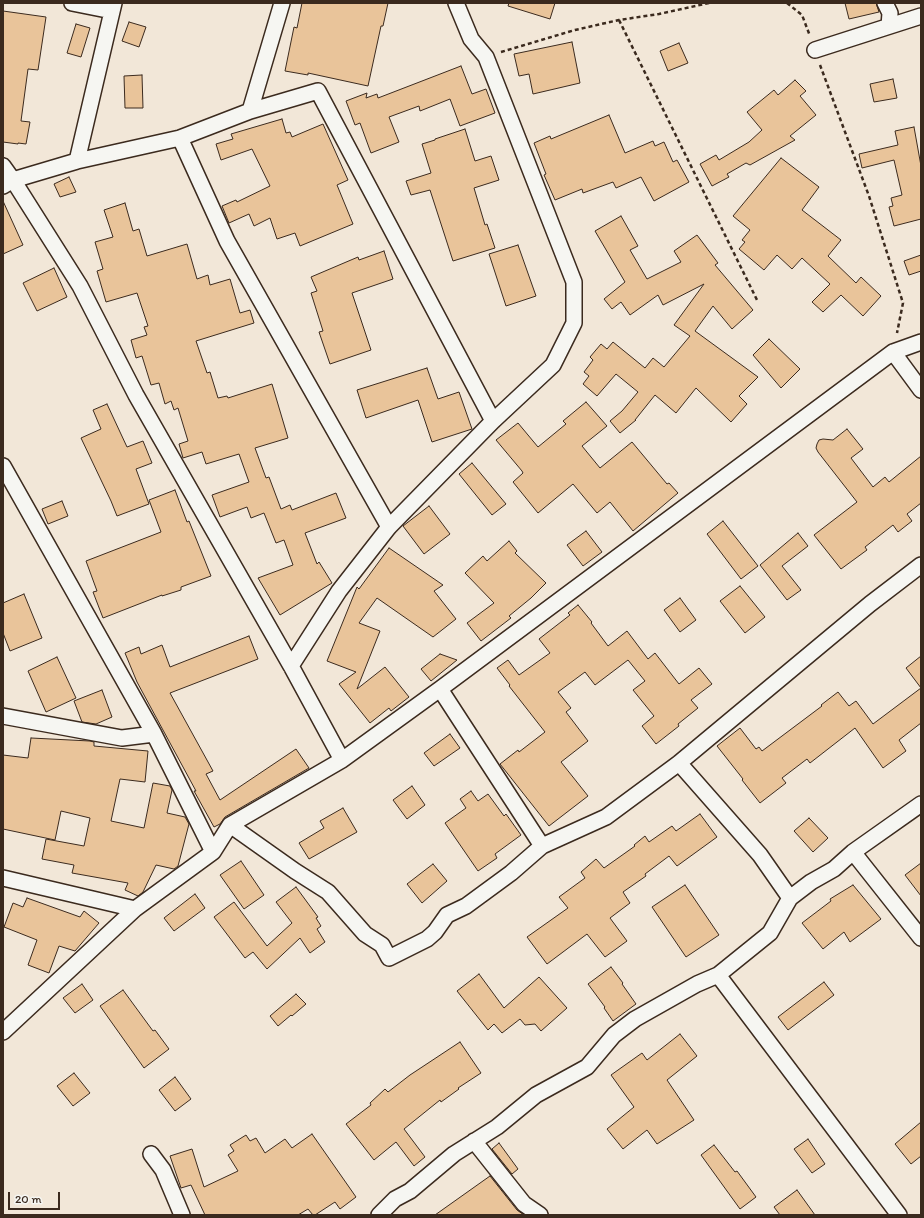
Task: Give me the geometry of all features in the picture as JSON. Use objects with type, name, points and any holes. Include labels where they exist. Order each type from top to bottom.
[{"type":"street","points":[[72,3],[113,7],[77,162]]},
{"type":"street","points":[[250,111],[282,3]]},
{"type":"street","points":[[291,666],[339,591],[389,526],[493,420],[553,365],[574,323],[574,282],[486,57],[471,39],[456,3]]},
{"type":"street","points":[[885,3],[890,13],[889,26]]},
{"type":"street","points":[[815,50],[921,16]]},
{"type":"street","points":[[8,183],[77,162],[180,138],[250,111],[318,91],[493,420]]},
{"type":"street","points":[[180,138],[227,241],[389,526]]},
{"type":"street","points":[[3,166],[8,183],[80,286],[136,395],[291,666],[342,760]]},
{"type":"street","points":[[3,1032],[136,909],[213,852],[230,825],[342,760],[440,689],[893,352],[921,342]]},
{"type":"street","points":[[893,352],[921,390]]},
{"type":"street","points":[[3,466],[154,734],[213,852]]},
{"type":"street","points":[[230,825],[295,871],[328,892],[365,934],[382,945],[389,958],[426,939],[435,932],[447,915],[466,906],[511,873],[542,846],[606,817],[679,763],[870,604],[921,565]]},
{"type":"street","points":[[440,689],[542,846]]},
{"type":"street","points":[[3,716],[122,738],[154,734]]},
{"type":"street","points":[[679,763],[760,854],[790,898]]},
{"type":"street","points":[[379,1215],[395,1199],[410,1191],[454,1154],[497,1127],[536,1096],[587,1067],[614,1035],[635,1019],[697,984],[718,975],[770,932],[790,898],[811,882],[834,869],[853,852],[921,804]]},
{"type":"street","points":[[853,852],[921,938]]},
{"type":"street","points":[[3,878],[136,909]]},
{"type":"street","points":[[718,975],[899,1215]]},
{"type":"street","points":[[474,1141],[524,1204],[540,1215]]},
{"type":"street","points":[[151,1154],[163,1170],[182,1215]]},
{"type":"path","points":[[486,57],[575,30],[709,3]]},
{"type":"path","points":[[787,3],[802,15],[869,196],[903,303],[893,352]]},
{"type":"path","points":[[619,20],[758,302]]},
{"type":"building","points":[[302,3],[388,3],[383,26],[381,26],[368,86],[308,73],[308,75],[285,71],[294,27],[297,28]]},
{"type":"building","points":[[509,3],[555,3],[550,19],[508,6]]},
{"type":"building","points":[[845,3],[876,3],[879,12],[849,19]]},
{"type":"building","points":[[3,11],[46,17],[38,70],[28,69],[21,121],[30,122],[26,144],[3,142]]},
{"type":"building","points":[[129,22],[146,27],[139,47],[122,41]]},
{"type":"building","points":[[76,24],[90,28],[81,57],[67,53]]},
{"type":"building","points":[[572,42],[580,83],[533,94],[529,74],[519,76],[514,54]]},
{"type":"building","points":[[679,43],[688,63],[668,71],[660,51]]},
{"type":"building","points":[[461,66],[472,94],[486,89],[495,113],[460,126],[450,99],[420,111],[419,106],[389,117],[399,142],[371,153],[360,123],[355,125],[346,101],[367,93],[366,98],[377,94],[378,98]]},
{"type":"building","points":[[142,75],[143,108],[125,108],[124,76]]},
{"type":"building","points":[[893,79],[897,98],[874,102],[870,84]]},
{"type":"building","points":[[795,80],[806,91],[800,96],[816,115],[790,136],[795,140],[750,165],[746,163],[727,174],[729,177],[712,186],[700,164],[716,155],[719,160],[749,142],[762,130],[747,112],[774,90],[778,95]]},
{"type":"building","points":[[609,115],[625,153],[653,141],[655,146],[664,142],[673,162],[677,160],[689,182],[654,201],[641,177],[616,188],[613,182],[583,193],[582,189],[555,200],[544,175],[546,174],[534,143],[550,136],[551,139]]},
{"type":"building","points":[[282,119],[286,133],[290,132],[292,137],[323,124],[348,180],[337,185],[353,224],[300,246],[295,233],[277,239],[270,218],[254,226],[249,214],[229,223],[222,206],[236,200],[237,202],[270,186],[252,149],[221,160],[216,144],[233,139],[231,134]]},
{"type":"building","points":[[914,127],[921,166],[921,219],[894,226],[889,207],[893,206],[891,198],[902,195],[894,160],[862,168],[859,154],[898,145],[895,131]]},
{"type":"building","points":[[465,129],[475,161],[491,156],[499,180],[474,188],[485,225],[487,224],[495,248],[453,261],[430,190],[411,195],[406,181],[431,173],[422,144]]},
{"type":"building","points":[[781,158],[819,187],[802,210],[841,240],[828,256],[856,283],[861,277],[881,296],[863,316],[841,295],[823,312],[812,302],[830,284],[802,258],[792,269],[777,255],[764,270],[739,249],[745,242],[742,240],[750,230],[733,216]]},
{"type":"building","points":[[69,177],[76,192],[60,197],[54,184]]},
{"type":"building","points":[[3,201],[23,245],[3,254]]},
{"type":"building","points":[[125,203],[133,231],[139,229],[147,256],[187,244],[197,279],[208,275],[210,285],[230,279],[240,313],[250,310],[254,323],[196,341],[207,373],[210,372],[218,398],[227,396],[228,398],[272,384],[288,438],[255,448],[266,478],[269,477],[281,509],[290,505],[292,510],[336,493],[346,518],[305,533],[317,564],[319,562],[332,583],[280,615],[258,578],[293,565],[284,540],[276,543],[264,513],[251,518],[247,507],[220,517],[212,495],[249,482],[239,454],[206,464],[202,452],[183,458],[179,444],[188,441],[178,408],[174,410],[171,401],[165,404],[159,383],[151,385],[142,356],[136,358],[131,340],[147,335],[144,327],[148,326],[137,293],[106,302],[97,271],[103,269],[95,242],[113,237],[104,210]]},
{"type":"building","points":[[621,216],[638,246],[630,250],[647,279],[681,262],[674,251],[697,235],[718,263],[715,265],[753,310],[732,329],[713,306],[695,331],[758,377],[739,396],[747,404],[731,422],[696,388],[676,413],[655,395],[636,420],[620,433],[610,421],[622,411],[638,392],[616,374],[597,396],[583,384],[589,376],[584,372],[593,360],[590,357],[601,344],[607,349],[613,342],[645,368],[653,358],[664,367],[690,336],[674,325],[704,284],[663,305],[658,295],[630,315],[621,302],[612,309],[604,299],[625,282],[595,231]]},
{"type":"building","points":[[518,245],[536,296],[506,306],[489,254]]},
{"type":"building","points":[[384,251],[393,279],[352,293],[371,350],[330,364],[319,332],[323,331],[311,293],[317,291],[311,277],[358,257],[359,260]]},
{"type":"building","points":[[921,255],[921,271],[909,275],[904,261]]},
{"type":"building","points":[[54,268],[67,297],[37,311],[23,283]]},
{"type":"building","points":[[769,339],[800,369],[781,388],[753,355]]},
{"type":"building","points":[[427,368],[438,399],[459,392],[472,429],[432,442],[418,400],[366,418],[357,390]]},
{"type":"building","points":[[586,402],[607,426],[582,446],[600,468],[632,442],[667,484],[669,483],[678,493],[633,531],[610,502],[597,513],[573,484],[538,513],[513,482],[523,473],[522,471],[496,440],[518,423],[538,447],[566,424],[563,421]]},
{"type":"building","points":[[107,404],[127,447],[143,441],[152,463],[136,469],[149,504],[117,516],[81,438],[101,429],[93,410]]},
{"type":"building","points":[[847,429],[863,449],[851,458],[873,487],[885,477],[889,482],[921,456],[921,503],[907,514],[912,521],[898,532],[893,525],[865,547],[867,550],[841,569],[814,535],[857,502],[816,448],[819,440],[833,440]]},
{"type":"building","points":[[472,463],[506,504],[492,515],[459,474]]},
{"type":"building","points":[[175,490],[187,522],[189,521],[211,576],[181,587],[181,590],[162,595],[103,618],[93,592],[97,591],[86,561],[161,532],[149,500]]},
{"type":"building","points":[[62,501],[68,516],[48,524],[42,509]]},
{"type":"building","points":[[429,506],[450,534],[424,554],[403,526]]},
{"type":"building","points":[[723,521],[758,566],[741,579],[707,534]]},
{"type":"building","points":[[586,531],[602,552],[583,566],[567,545]]},
{"type":"building","points":[[798,533],[808,546],[782,566],[801,590],[787,600],[760,565]]},
{"type":"building","points":[[509,541],[517,551],[515,553],[546,583],[531,598],[509,616],[511,618],[481,641],[467,623],[494,603],[465,573],[483,556],[487,561]]},
{"type":"building","points":[[389,548],[443,585],[434,591],[456,619],[433,637],[377,598],[359,623],[380,631],[357,689],[385,667],[409,697],[391,711],[389,708],[370,723],[339,684],[356,672],[327,661],[357,587],[359,589]]},
{"type":"building","points":[[740,586],[765,617],[745,633],[720,601]]},
{"type":"building","points":[[24,594],[42,638],[10,651],[3,633],[3,603]]},
{"type":"building","points":[[680,598],[696,620],[680,632],[664,610]]},
{"type":"building","points":[[578,605],[592,622],[591,623],[608,646],[627,631],[648,659],[655,653],[679,684],[699,668],[712,684],[691,700],[698,708],[678,724],[679,726],[656,744],[642,726],[654,716],[633,690],[645,681],[628,660],[595,685],[585,672],[558,692],[571,708],[566,712],[588,741],[561,762],[588,796],[549,826],[500,764],[518,750],[519,752],[545,732],[497,668],[508,660],[519,675],[550,653],[539,639],[570,615],[568,613]]},
{"type":"building","points":[[249,636],[258,659],[170,693],[213,771],[206,774],[220,800],[296,749],[309,768],[225,817],[220,824],[214,827],[137,682],[125,653],[139,647],[141,654],[162,645],[170,667]]},
{"type":"building","points":[[440,654],[457,660],[431,681],[421,669]]},
{"type":"building","points":[[921,656],[921,688],[906,668]]},
{"type":"building","points":[[57,657],[76,698],[46,712],[28,671]]},
{"type":"building","points":[[921,688],[921,723],[899,740],[906,751],[883,768],[855,728],[810,763],[807,759],[782,778],[786,783],[760,803],[717,746],[740,728],[756,749],[759,747],[762,751],[822,706],[821,705],[838,692],[849,706],[856,701],[873,724]]},
{"type":"building","points":[[102,690],[112,717],[96,724],[82,722],[74,701]]},
{"type":"building","points":[[450,734],[460,748],[434,766],[424,753]]},
{"type":"building","points":[[31,738],[90,741],[94,742],[94,746],[148,751],[145,782],[120,779],[111,821],[144,828],[153,783],[170,786],[172,790],[167,813],[185,817],[189,824],[178,866],[174,869],[156,865],[143,892],[138,896],[125,890],[128,883],[72,873],[74,865],[42,859],[46,839],[84,846],[90,818],[61,811],[55,840],[3,829],[3,755],[28,758]]},
{"type":"building","points":[[412,786],[425,805],[407,819],[393,800]]},
{"type":"building","points":[[471,791],[478,801],[488,794],[504,816],[506,814],[521,835],[495,854],[497,858],[478,871],[445,823],[466,808],[460,799]]},
{"type":"building","points":[[343,808],[357,832],[309,859],[299,843],[324,828],[320,821]]},
{"type":"building","points":[[700,814],[717,837],[677,866],[669,856],[645,874],[646,876],[623,892],[630,903],[610,918],[627,941],[605,957],[587,934],[547,964],[527,937],[568,908],[559,897],[585,878],[581,872],[596,859],[604,868],[635,846],[634,845],[645,836],[649,842],[672,826],[676,831]]},
{"type":"building","points":[[809,818],[828,838],[813,852],[794,831]]},
{"type":"building","points":[[241,861],[264,895],[244,909],[220,875]]},
{"type":"building","points":[[921,863],[921,896],[905,875]]},
{"type":"building","points":[[433,864],[447,881],[422,903],[407,884]]},
{"type":"building","points":[[685,885],[719,935],[686,957],[652,907]]},
{"type":"building","points":[[853,885],[881,919],[850,942],[844,932],[823,949],[802,923],[831,901],[830,899]]},
{"type":"building","points":[[296,887],[318,917],[316,918],[321,926],[317,929],[325,942],[310,953],[300,938],[267,969],[253,952],[245,958],[214,917],[234,902],[267,946],[292,923],[276,902]]},
{"type":"building","points":[[195,894],[205,908],[174,931],[164,918]]},
{"type":"building","points":[[27,898],[80,917],[84,911],[99,923],[75,951],[59,946],[49,973],[28,965],[37,940],[4,927],[13,903],[23,907]]},
{"type":"building","points":[[611,967],[636,1004],[613,1021],[604,1008],[605,1007],[588,984]]},
{"type":"building","points":[[479,974],[504,1008],[539,977],[567,1008],[541,1031],[535,1024],[525,1025],[520,1019],[502,1033],[494,1024],[488,1030],[457,991]]},
{"type":"building","points":[[824,982],[834,995],[788,1030],[778,1017]]},
{"type":"building","points":[[82,984],[93,1000],[75,1013],[63,998]]},
{"type":"building","points":[[123,990],[153,1031],[155,1030],[169,1049],[144,1068],[100,1006]]},
{"type":"building","points":[[296,994],[306,1004],[278,1026],[270,1016]]},
{"type":"building","points":[[680,1034],[697,1056],[667,1080],[694,1120],[657,1144],[647,1130],[623,1149],[607,1129],[634,1107],[611,1075],[642,1053],[647,1060]]},
{"type":"building","points":[[460,1042],[481,1073],[458,1088],[459,1089],[441,1102],[440,1100],[404,1129],[425,1157],[414,1166],[396,1142],[374,1160],[346,1124],[371,1105],[370,1103],[385,1089],[388,1092],[410,1075]]},
{"type":"building","points":[[74,1073],[90,1093],[73,1106],[57,1086]]},
{"type":"building","points":[[175,1077],[191,1099],[175,1111],[159,1090]]},
{"type":"building","points":[[921,1122],[921,1156],[911,1164],[895,1144]]},
{"type":"building","points":[[312,1134],[356,1197],[340,1209],[335,1202],[315,1215],[313,1215],[308,1209],[298,1215],[205,1215],[191,1185],[181,1188],[170,1156],[192,1149],[204,1187],[238,1171],[228,1155],[234,1151],[230,1145],[246,1135],[250,1141],[256,1138],[265,1153],[285,1139],[292,1148]]},
{"type":"building","points":[[808,1139],[825,1164],[812,1173],[794,1149]]},
{"type":"building","points":[[499,1143],[518,1169],[512,1174],[492,1149]]},
{"type":"building","points":[[714,1145],[735,1172],[737,1171],[756,1197],[740,1209],[701,1155]]},
{"type":"building","points":[[490,1176],[517,1210],[524,1215],[435,1215]]},
{"type":"building","points":[[797,1190],[815,1215],[780,1215],[774,1207]]}]
